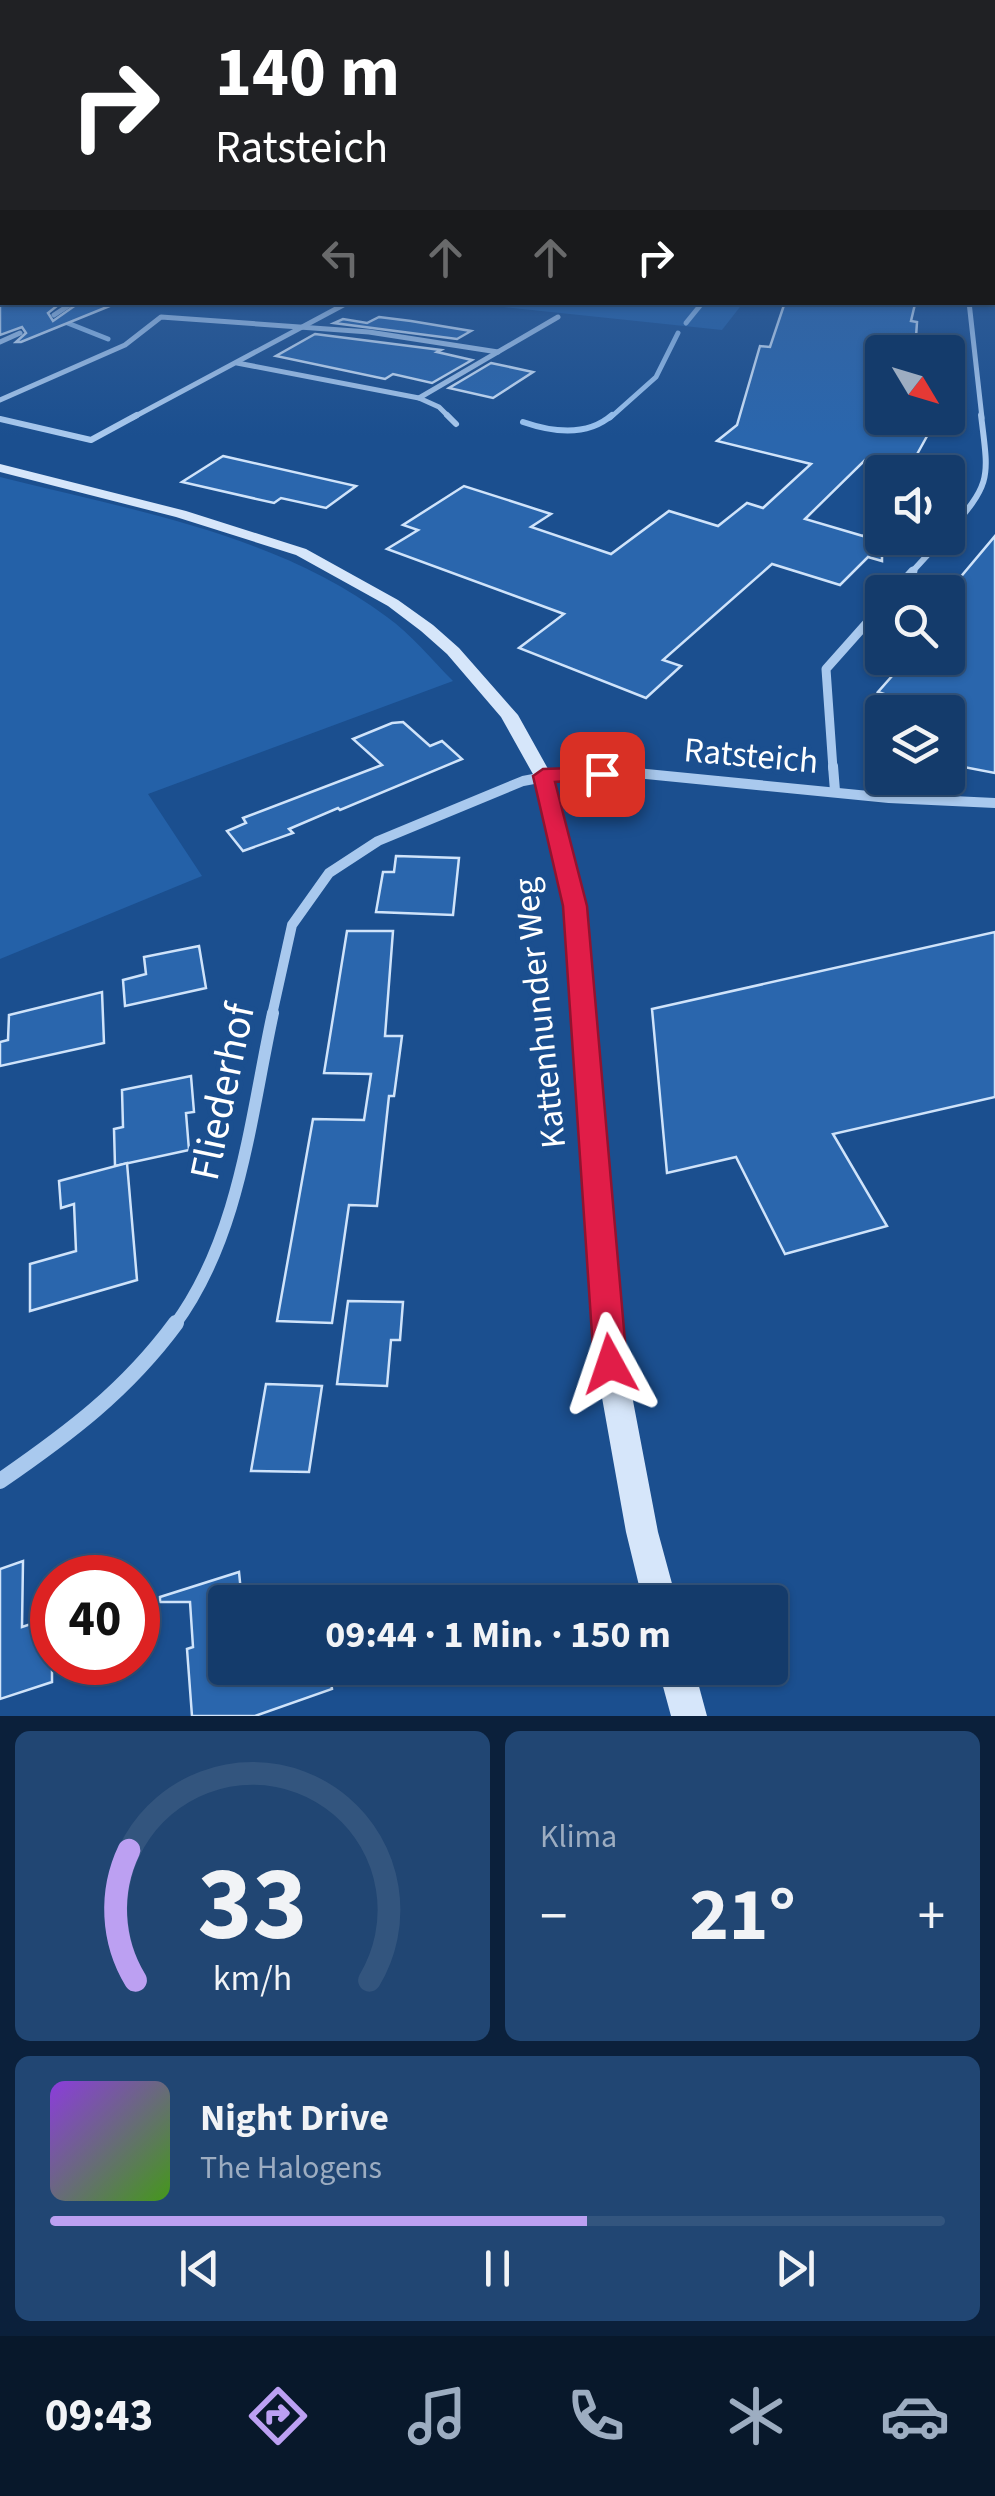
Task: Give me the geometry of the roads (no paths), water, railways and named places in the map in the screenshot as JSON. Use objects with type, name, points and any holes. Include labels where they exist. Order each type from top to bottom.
[{"type":"street","points":[[54,315],[69,305]]},
{"type":"street","points":[[0,420],[91,440],[343,305]]},
{"type":"street","points":[[965,513],[988,475],[969,305]]},
{"type":"street","points":[[419,398],[558,317]]},
{"type":"street","points":[[0,400],[125,345],[161,318],[222,318],[433,340],[498,352]]},
{"type":"street","points":[[0,342],[20,333]]},
{"type":"street","points":[[236,362],[419,398],[439,407],[456,424]]},
{"type":"street","name":"Kattenhunder Weg","points":[[0,468],[300,552],[393,603],[453,651],[509,715],[543,776],[575,906],[610,1364],[656,1585]]},
{"type":"street","points":[[909,575],[927,555]]},
{"type":"street","name":"Ratsteich","points":[[835,791],[826,669],[865,625]]},
{"type":"street","name":"Ratsteich","points":[[543,776],[632,772],[893,799],[995,803]]},
{"type":"street","name":"Fliederhof","points":[[0,1481],[86,1422],[151,1357],[200,1291],[224,1236],[292,925],[306,896],[334,866],[370,843],[510,783],[543,776]]},
{"type":"street","points":[[681,1685],[689,1716]]},
{"type":"waterway","points":[[686,323],[701,305]]},
{"type":"waterway","points":[[60,320],[108,339]]},
{"type":"waterway","points":[[610,418],[656,377],[678,333]]},
{"type":"waterway","points":[[523,422],[569,431],[592,427],[612,415]]}]
